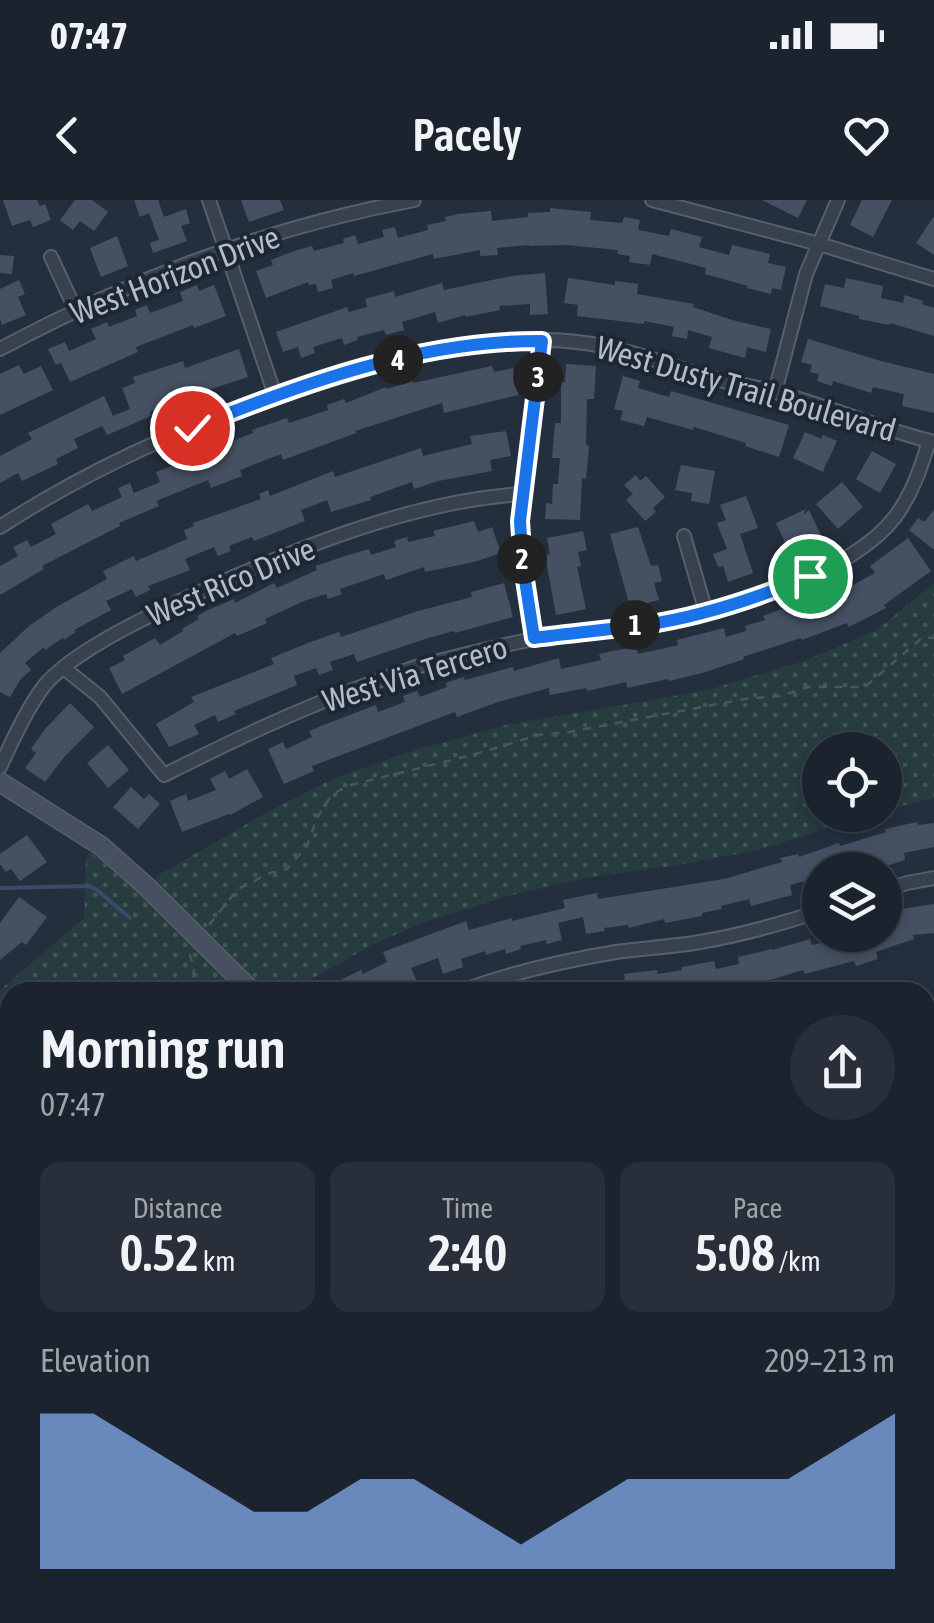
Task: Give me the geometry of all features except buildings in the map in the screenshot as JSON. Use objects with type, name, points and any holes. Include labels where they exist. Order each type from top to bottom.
[{"type":"street","points":[[209,200],[275,394]]},
{"type":"street","name":"West Horizon Drive","points":[[0,348],[185,264],[386,202],[414,200]]},
{"type":"street","points":[[652,200],[675,202],[934,279]]},
{"type":"street","points":[[775,392],[806,274],[838,200]]},
{"type":"street","points":[[50,257],[76,311]]},
{"type":"street","name":"West Dusty Trail Boulevard","points":[[0,528],[108,466],[275,394],[403,358],[500,341],[576,342],[622,350],[775,392],[932,442]]},
{"type":"street","points":[[534,638],[520,521],[542,341]]},
{"type":"street","name":"West Via Tercero","points":[[64,669],[100,696],[164,774],[324,700],[418,666],[534,638],[706,612],[810,576],[868,543],[894,518],[919,476],[932,442]]},
{"type":"street","name":"West Rico Drive","points":[[0,767],[45,685],[89,650],[133,624],[271,560],[401,516],[480,496],[523,494]]},
{"type":"street","points":[[684,536],[706,612]]},
{"type":"street","points":[[0,782],[101,846],[243,982]]},
{"type":"street","points":[[902,885],[934,878]]},
{"type":"street","points":[[485,982],[616,952],[700,942],[802,917]]},
{"type":"path","points":[[193,982],[196,971],[186,946],[238,889],[286,869],[306,846],[332,794],[539,735],[780,696],[808,688],[865,687],[924,637],[934,638]]},
{"type":"green space","points":[[934,583],[934,799],[902,806],[902,732],[802,732],[802,832],[816,832],[758,850],[590,877],[511,895],[419,924],[307,982],[9,982],[84,918],[86,857],[90,852],[141,893],[160,874],[271,810],[330,780],[412,751],[506,725],[708,690],[804,661],[877,630]]},
{"type":"waterway","points":[[0,888],[89,886],[130,918]]},
{"type":"route","points":[[192,428],[275,394],[403,358],[500,341],[542,341],[520,521],[534,638],[706,612],[810,576]]}]
